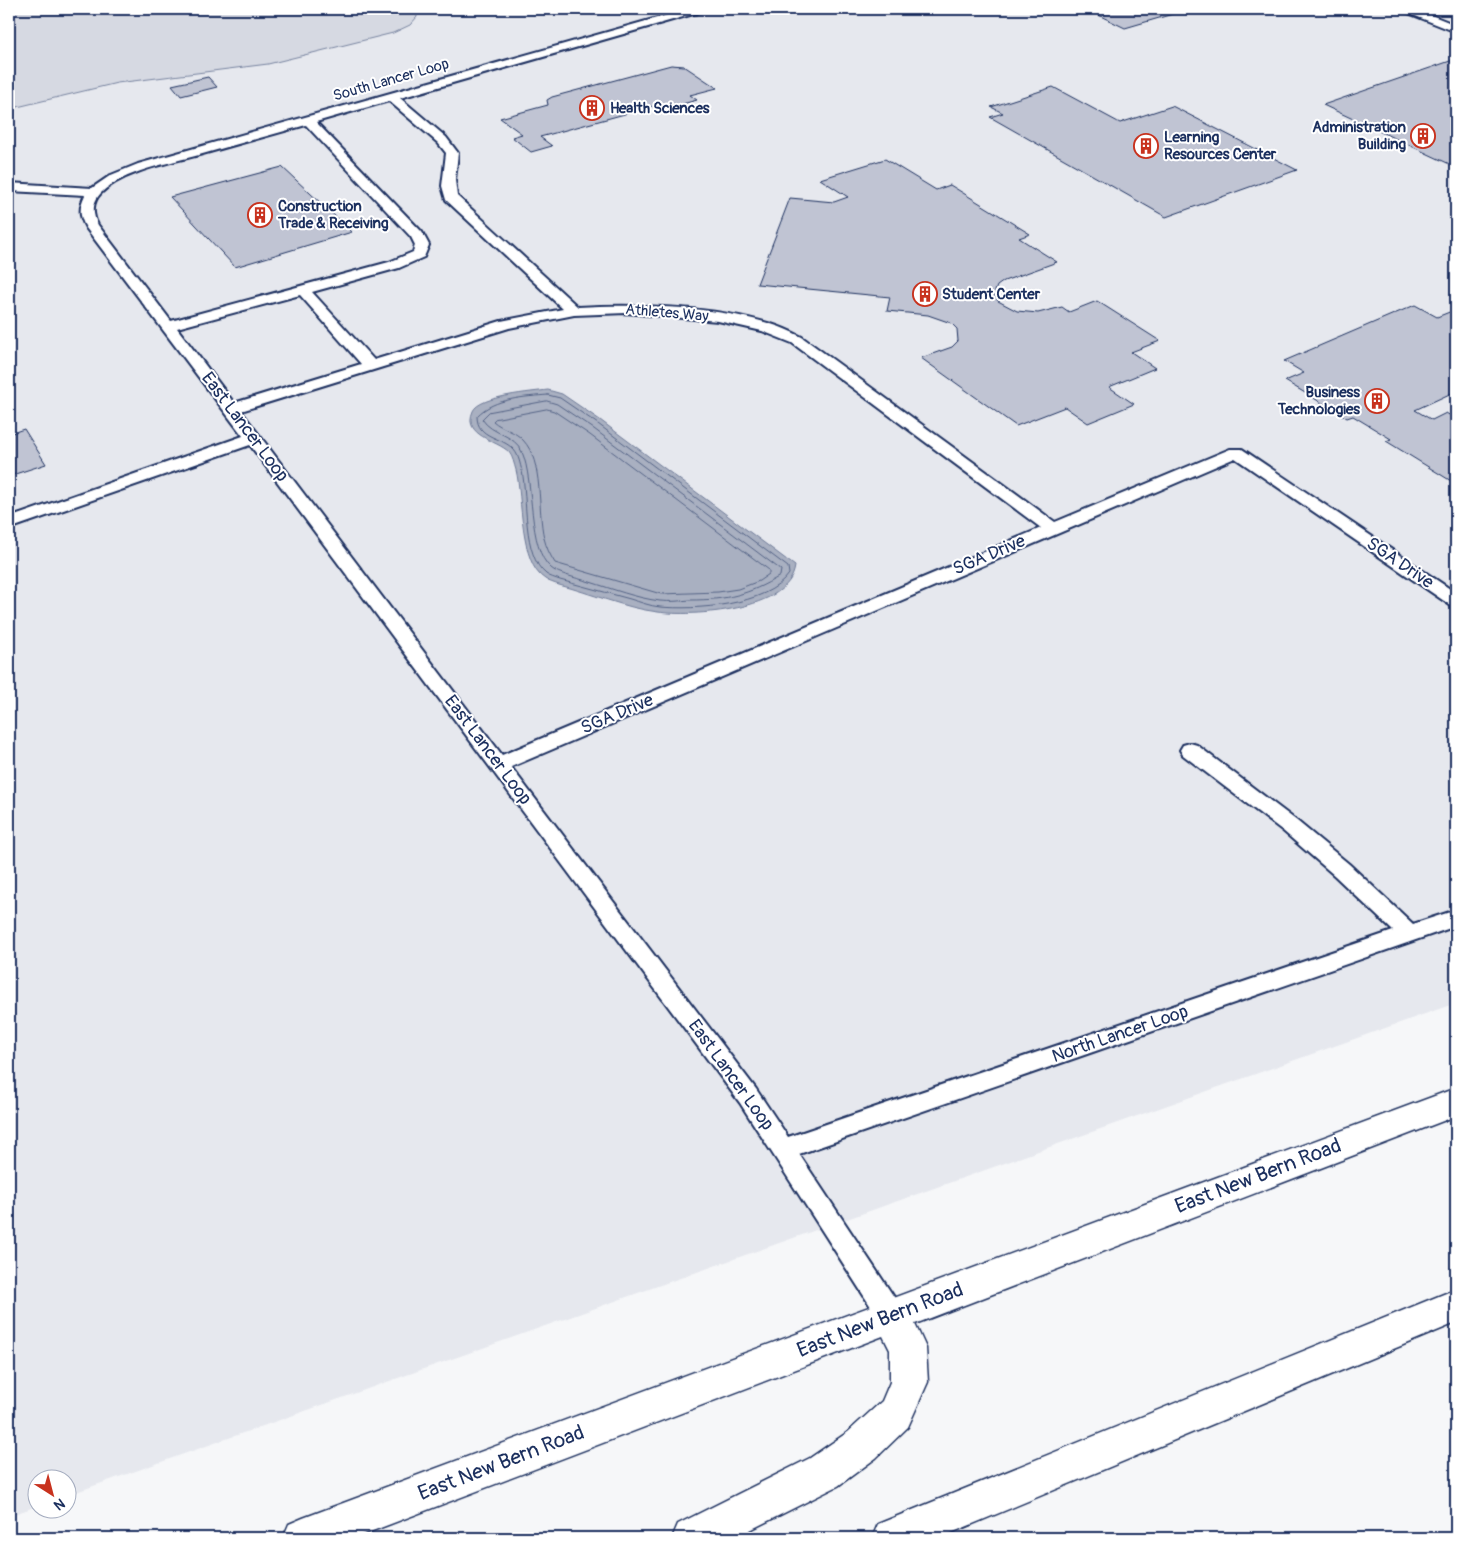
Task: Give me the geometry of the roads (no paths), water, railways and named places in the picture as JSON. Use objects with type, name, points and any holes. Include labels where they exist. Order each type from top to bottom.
[{"type":"highway","name":"East New Bern Road","points":[[304,1538],[1456,1102]]},
{"type":"highway","points":[[892,1538],[1456,1306]]},
{"type":"highway","points":[[692,1538],[824,1472],[862,1445],[895,1414],[909,1382],[908,1348],[891,1316]]},
{"type":"lane","name":"South Lancer Loop","points":[[94,192],[124,174],[143,167],[700,9]]},
{"type":"lane","points":[[1407,9],[1456,29]]},
{"type":"lane","points":[[391,96],[442,140],[452,153],[448,178],[451,197],[574,311]]},
{"type":"lane","points":[[168,326],[401,263],[419,254],[422,245],[417,235],[308,120]]},
{"type":"lane","points":[[9,187],[94,192]]},
{"type":"lane","name":"East Lancer Loop","points":[[94,192],[88,204],[87,215],[93,227],[748,1096],[891,1316]]},
{"type":"lane","points":[[303,290],[370,366]]},
{"type":"lane","name":"Athletes Way","points":[[231,409],[506,324],[574,311],[626,309],[742,321],[782,333],[812,350],[1052,528]]},
{"type":"lane","points":[[9,524],[253,438]]},
{"type":"lane","name":"SGA Drive","points":[[498,764],[1052,528],[1236,452],[1456,601]]},
{"type":"lane","points":[[1190,750],[1290,826],[1342,870],[1410,934]]},
{"type":"lane","name":"North Lancer Loop","points":[[784,1149],[1456,918]]},
{"type":"water","points":[[548,390],[562,394],[600,420],[795,566],[789,581],[776,593],[758,602],[737,608],[715,612],[673,613],[633,607],[545,579],[537,571],[530,559],[526,545],[516,470],[511,456],[504,448],[476,432],[472,426],[471,419],[473,411],[477,406],[495,398]]},
{"type":"place","name":"Health Sciences","points":[[592,108]]},
{"type":"place","name":"Administration Building","points":[[1423,136]]},
{"type":"place","name":"Learning Resources Center","points":[[1146,146]]},
{"type":"place","name":"Construction Trade & Receiving","points":[[260,215]]},
{"type":"place","name":"Student Center","points":[[925,294]]},
{"type":"place","name":"Business Technologies","points":[[1377,401]]}]
